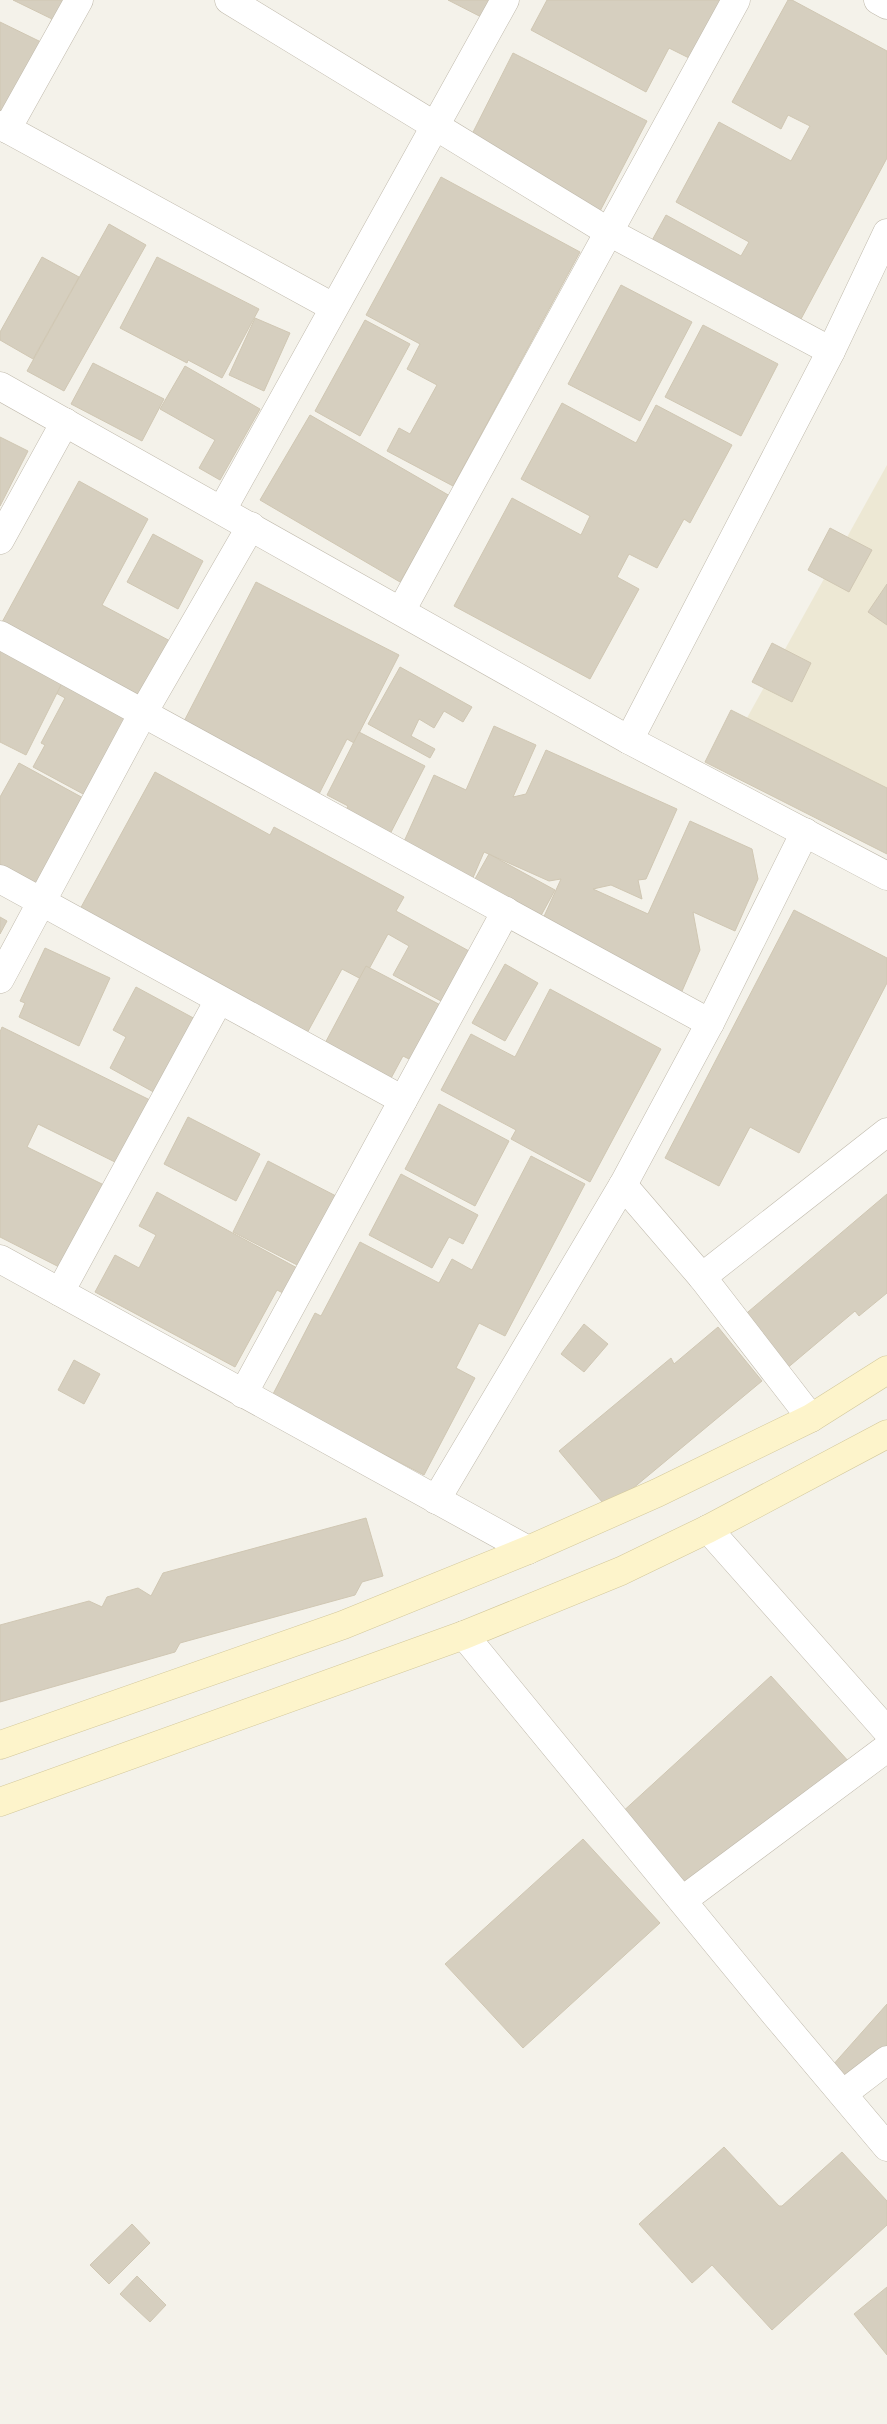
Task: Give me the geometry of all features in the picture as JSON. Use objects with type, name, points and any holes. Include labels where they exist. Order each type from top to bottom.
[{"type":"main road","points":[[0,1745],[343,1625],[528,1550],[657,1493],[810,1418],[887,1370]]},
{"type":"main road","points":[[0,1802],[464,1635],[621,1572],[708,1529],[887,1434]]},
{"type":"street","points":[[79,0],[4,127],[333,307]]},
{"type":"street","points":[[229,0],[610,232],[831,351]]},
{"type":"street","points":[[222,510],[505,0]]},
{"type":"street","points":[[401,611],[736,0]]},
{"type":"street","points":[[878,0],[887,5]]},
{"type":"street","points":[[629,740],[831,351],[887,233]]},
{"type":"street","points":[[0,386],[629,740],[887,876]]},
{"type":"street","points":[[0,540],[65,422]]},
{"type":"street","points":[[0,979],[143,713],[251,526]]},
{"type":"street","points":[[0,635],[710,1023]]},
{"type":"street","points":[[436,1500],[623,1185],[710,1023],[805,832]]},
{"type":"street","points":[[0,879],[42,904],[403,1100]]},
{"type":"street","points":[[243,1394],[506,911]]},
{"type":"street","points":[[60,1292],[219,1000]]},
{"type":"street","points":[[702,1277],[887,1132]]},
{"type":"street","points":[[623,1185],[702,1277],[810,1418]]},
{"type":"street","points":[[0,1259],[528,1550]]},
{"type":"street","points":[[708,1529],[887,1731]]},
{"type":"street","points":[[464,1635],[683,1900],[774,2014],[844,2093],[887,2147]]},
{"type":"street","points":[[683,1900],[887,1748]]},
{"type":"street","points":[[844,2093],[887,2060]]},
{"type":"shaded area","points":[[887,465],[887,852],[722,763]]},
{"type":"building","points":[[13,0],[80,0],[0,125],[0,22],[41,42],[52,19]]},
{"type":"building","points":[[448,0],[502,0],[491,22]]},
{"type":"building","points":[[547,0],[728,0],[693,60],[669,48],[646,92],[531,30]]},
{"type":"building","points":[[788,0],[792,0],[887,51],[887,158],[793,334],[645,253],[666,215],[741,256],[749,242],[676,202],[719,122],[791,161],[810,126],[788,115],[781,129],[732,102]]},
{"type":"building","points":[[513,53],[647,121],[599,213],[466,146]]},
{"type":"building","points":[[441,177],[580,252],[453,486],[387,451],[399,428],[410,434],[437,385],[407,369],[420,344],[366,315]]},
{"type":"building","points":[[109,224],[146,245],[64,391],[27,371]]},
{"type":"building","points":[[42,257],[79,277],[33,359],[0,340],[0,332]]},
{"type":"building","points":[[157,257],[259,309],[222,378],[188,360],[187,363],[120,328]]},
{"type":"building","points":[[621,285],[692,322],[640,421],[568,384]]},
{"type":"building","points":[[255,318],[290,333],[264,391],[229,375]]},
{"type":"building","points":[[365,320],[410,344],[360,436],[315,411]]},
{"type":"building","points":[[703,325],[778,364],[741,436],[665,397]]},
{"type":"building","points":[[93,363],[164,399],[142,441],[71,404]]},
{"type":"building","points":[[185,366],[260,409],[220,480],[199,468],[215,440],[160,409]]},
{"type":"building","points":[[562,403],[636,443],[656,405],[732,445],[690,523],[684,519],[657,568],[629,554],[617,577],[639,589],[590,679],[454,606],[512,498],[581,535],[590,516],[521,479]]},
{"type":"building","points":[[310,415],[450,496],[400,582],[260,500]]},
{"type":"building","points":[[0,437],[28,451],[0,506]]},
{"type":"building","points":[[79,481],[148,519],[102,605],[172,642],[85,795],[33,767],[45,745],[41,743],[65,698],[56,693],[72,663],[1,624]]},
{"type":"building","points":[[830,528],[872,550],[849,592],[808,570]]},
{"type":"building","points":[[153,534],[203,561],[178,609],[127,582]]},
{"type":"building","points":[[256,582],[399,655],[354,743],[347,739],[317,798],[180,729]]},
{"type":"building","points":[[887,584],[887,625],[868,612]]},
{"type":"building","points":[[772,643],[811,663],[792,702],[752,682]]},
{"type":"building","points":[[0,649],[63,681],[26,755],[0,742]]},
{"type":"building","points":[[400,667],[472,707],[463,722],[444,711],[434,728],[419,719],[411,736],[435,749],[430,758],[368,724]]},
{"type":"building","points":[[731,710],[887,788],[887,854],[705,762]]},
{"type":"building","points":[[494,726],[536,745],[513,797],[526,794],[546,750],[677,809],[646,879],[638,880],[642,899],[611,885],[593,889],[648,914],[690,821],[752,849],[758,879],[735,931],[693,912],[700,950],[679,998],[536,934],[561,879],[549,881],[484,852],[469,887],[402,846],[434,775],[466,790]]},
{"type":"building","points":[[359,732],[425,766],[388,838],[343,815],[348,806],[327,795]]},
{"type":"building","points":[[19,763],[85,799],[35,887],[0,868],[0,797]]},
{"type":"building","points":[[155,772],[270,835],[274,827],[404,897],[396,911],[469,951],[441,1001],[393,975],[409,946],[388,934],[363,980],[342,969],[306,1035],[79,911]]},
{"type":"building","points":[[489,854],[555,890],[532,932],[466,895]]},
{"type":"building","points":[[794,910],[887,958],[887,983],[799,1153],[750,1127],[719,1186],[665,1158]]},
{"type":"building","points":[[0,917],[7,921],[0,934]]},
{"type":"building","points":[[45,948],[110,978],[79,1046],[19,1017],[25,1003],[20,1001]]},
{"type":"building","points":[[505,964],[538,983],[505,1041],[472,1023]]},
{"type":"building","points":[[366,966],[450,1010],[421,1065],[403,1056],[389,1082],[323,1047]]},
{"type":"building","points":[[136,987],[199,1021],[159,1095],[110,1068],[126,1037],[113,1030]]},
{"type":"building","points":[[550,989],[661,1049],[590,1182],[511,1139],[516,1130],[441,1090],[471,1034],[515,1057]]},
{"type":"building","points":[[2,1027],[152,1101],[121,1165],[38,1124],[27,1147],[110,1188],[69,1272],[0,1237],[0,1032]]},
{"type":"building","points":[[439,1104],[509,1141],[475,1206],[405,1169]]},
{"type":"building","points":[[188,1117],[260,1154],[236,1201],[164,1164]]},
{"type":"building","points":[[531,1156],[585,1184],[505,1336],[479,1323],[456,1368],[475,1378],[424,1475],[272,1396],[315,1313],[321,1316],[360,1242],[439,1283],[452,1259],[472,1270]]},
{"type":"building","points":[[268,1161],[336,1196],[301,1267],[233,1232]]},
{"type":"building","points":[[401,1174],[478,1215],[463,1244],[449,1237],[432,1268],[369,1235]]},
{"type":"building","points":[[157,1192],[299,1269],[285,1294],[277,1290],[235,1367],[95,1292],[115,1255],[139,1268],[156,1235],[139,1226]]},
{"type":"building","points":[[887,1194],[887,1293],[859,1316],[855,1311],[779,1375],[735,1323]]},
{"type":"building","points":[[584,1324],[608,1344],[584,1372],[561,1354]]},
{"type":"building","points":[[718,1327],[762,1381],[608,1509],[559,1451],[671,1358],[674,1364]]},
{"type":"building","points":[[74,1360],[100,1374],[84,1404],[58,1390]]},
{"type":"building","points":[[366,1518],[383,1576],[362,1582],[355,1595],[180,1643],[175,1652],[0,1702],[0,1625],[89,1601],[102,1607],[107,1597],[138,1588],[151,1596],[163,1573]]},
{"type":"building","points":[[771,1676],[850,1763],[697,1901],[619,1815]]},
{"type":"building","points":[[583,1839],[660,1923],[523,2048],[445,1964]]},
{"type":"building","points":[[887,2004],[887,2068],[856,2103],[824,2075]]},
{"type":"building","points":[[724,2147],[779,2206],[782,2206],[842,2152],[887,2201],[887,2225],[772,2330],[712,2265],[692,2283],[639,2224]]},
{"type":"building","points":[[132,2224],[150,2243],[109,2284],[90,2265]]},
{"type":"building","points":[[137,2276],[166,2305],[150,2322],[120,2294]]},
{"type":"building","points":[[887,2287],[887,2355],[854,2314]]}]
